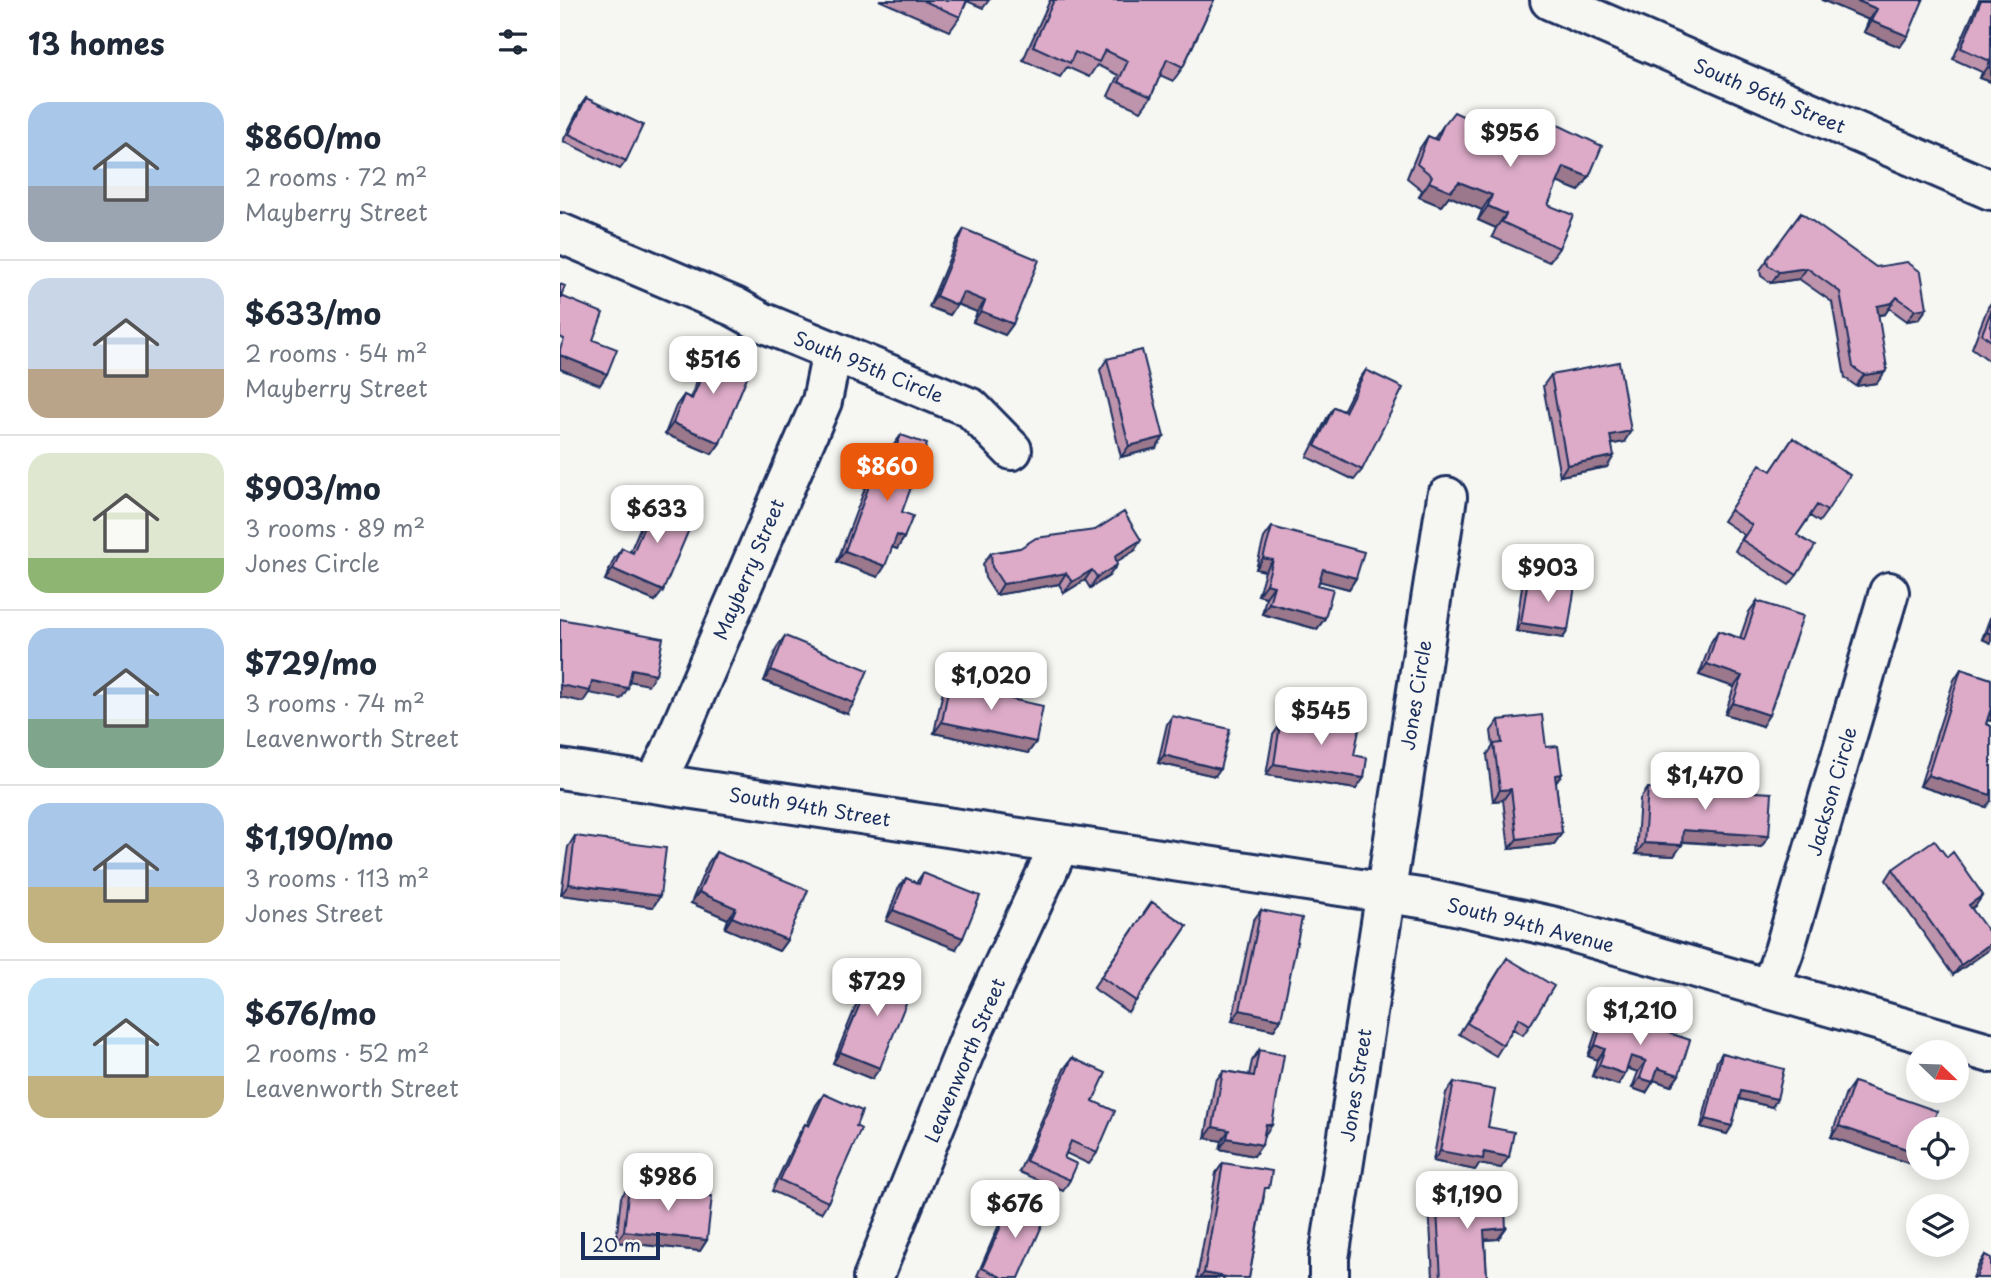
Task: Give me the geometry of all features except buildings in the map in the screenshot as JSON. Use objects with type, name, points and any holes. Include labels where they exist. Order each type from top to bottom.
[{"type":"street","name":"South 96th Street","points":[[1550,0],[1991,190]]},
{"type":"street","name":"South 95th Circle","points":[[560,233],[735,307],[762,322],[832,352],[971,408],[1012,450]]},
{"type":"street","name":"Mayberry Street","points":[[655,783],[822,401],[832,352]]},
{"type":"street","name":"Jones Circle","points":[[1384,893],[1447,497]]},
{"type":"street","name":"Jackson Circle","points":[[1770,989],[1784,951],[1889,592]]},
{"type":"street","name":"South 94th Street","points":[[560,769],[1060,844]]},
{"type":"street","name":"South 94th Avenue","points":[[1060,844],[1427,899],[1551,926],[1991,1053]]},
{"type":"street","name":"Leavenworth Street","points":[[873,1278],[973,1031],[1060,844]]},
{"type":"street","name":"Jones Street","points":[[1329,1278],[1329,1258],[1384,893]]}]
